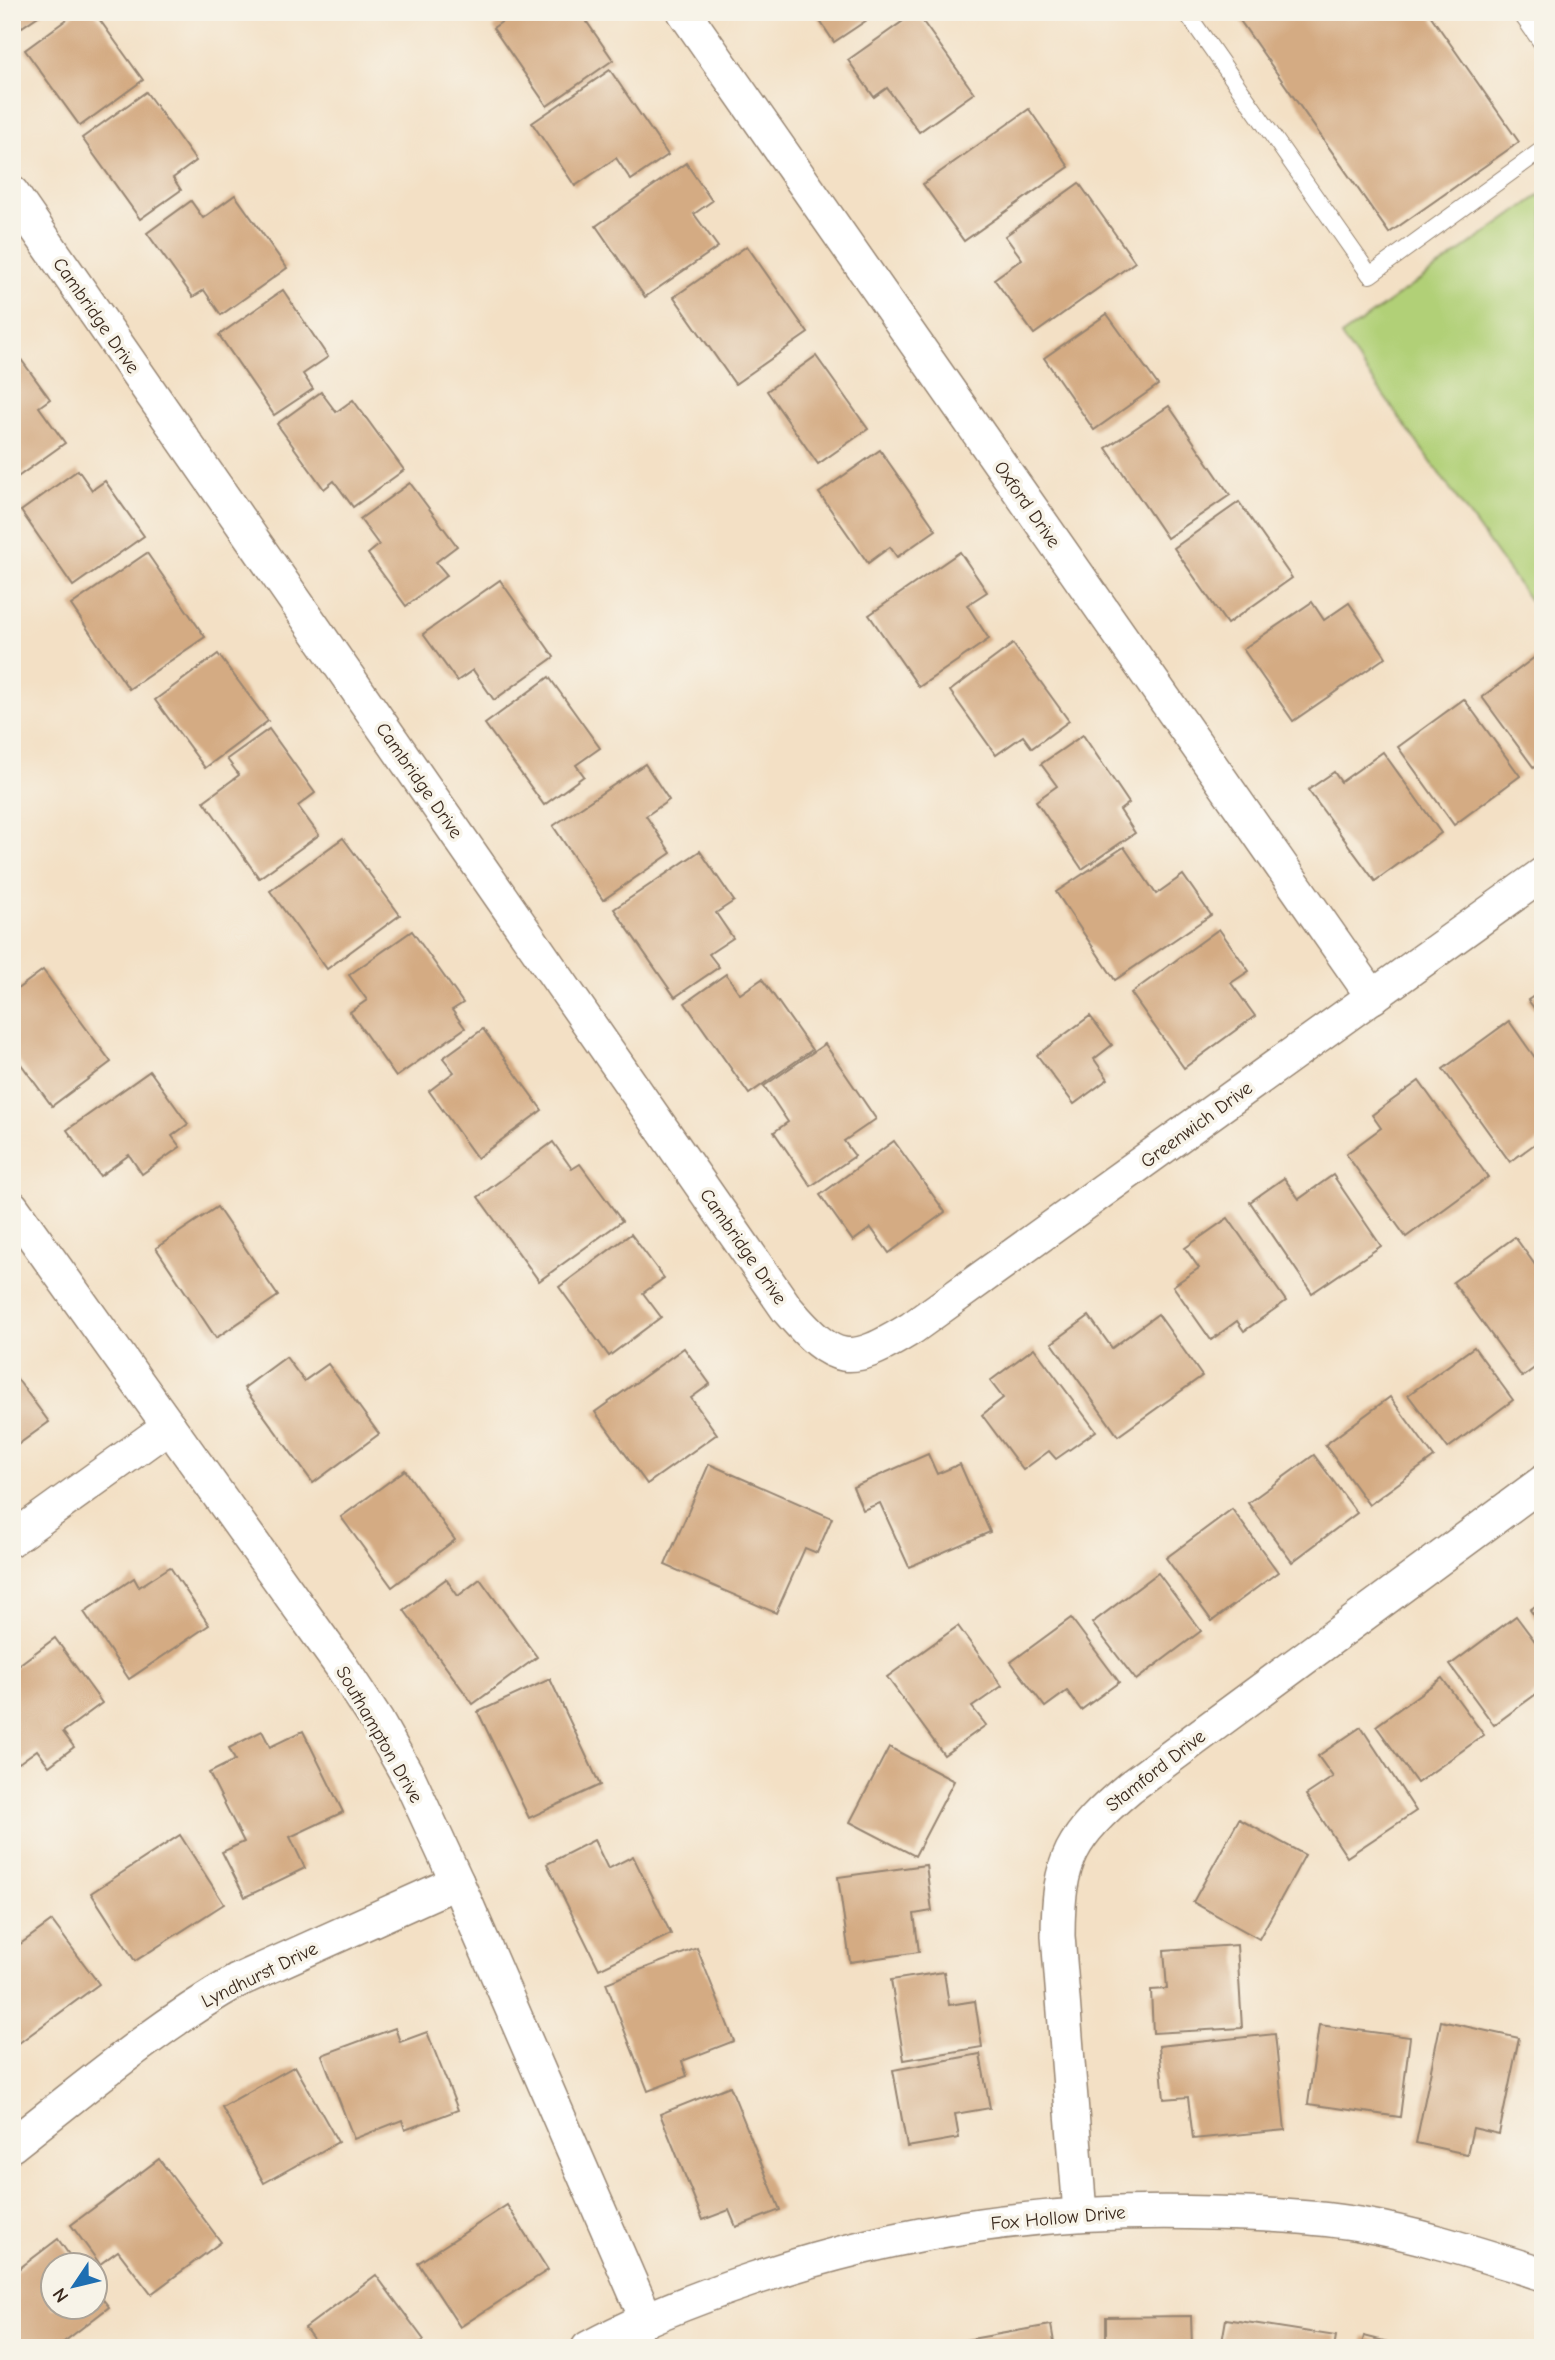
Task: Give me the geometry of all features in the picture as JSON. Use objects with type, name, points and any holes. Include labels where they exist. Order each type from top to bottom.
[{"type":"street","name":"Oxford Drive","points":[[684,12],[1373,996]]},
{"type":"street","name":"Cambridge Drive","points":[[12,193],[788,1309],[821,1344],[841,1355]]},
{"type":"street","name":"Greenwich Drive","points":[[841,1355],[865,1353],[912,1328],[1543,874]]},
{"type":"street","name":"Southampton Drive","points":[[12,1207],[341,1666],[409,1778],[457,1882],[646,2318]]},
{"type":"street","points":[[12,1539],[169,1426]]},
{"type":"street","name":"Stamford Drive","points":[[1080,2213],[1058,1936],[1058,1908],[1069,1852],[1086,1828],[1130,1787],[1543,1482]]},
{"type":"street","name":"Lyndhurst Drive","points":[[12,2145],[173,2020],[204,2000],[237,1981],[457,1882]]},
{"type":"street","name":"Fox Hollow Drive","points":[[588,2348],[646,2318],[714,2292],[845,2250],[1002,2220],[1080,2213],[1144,2211],[1259,2214],[1359,2224],[1444,2243],[1543,2274]]},
{"type":"lane","points":[[1186,12],[1370,275],[1543,149]]},
{"type":"lane","points":[[1520,12],[1543,45]]},
{"type":"green space","points":[[1543,193],[1543,619],[1341,336]]},
{"type":"building","points":[[12,12],[44,12],[22,27]]},
{"type":"building","points":[[77,12],[94,12],[143,80],[80,126],[25,50]]},
{"type":"building","points":[[516,12],[580,12],[613,60],[547,106],[493,28]]},
{"type":"building","points":[[814,12],[879,12],[834,42]]},
{"type":"building","points":[[916,12],[974,93],[919,132],[887,88],[874,97],[848,60]]},
{"type":"building","points":[[1234,12],[1428,12],[1519,142],[1389,233]]},
{"type":"building","points":[[610,70],[668,155],[631,180],[616,158],[575,186],[532,123]]},
{"type":"building","points":[[146,92],[196,161],[173,178],[181,190],[140,219],[82,138]]},
{"type":"building","points":[[1029,109],[1069,167],[964,241],[923,184]]},
{"type":"building","points":[[686,163],[712,201],[694,214],[718,247],[645,297],[596,226]]},
{"type":"building","points":[[1079,183],[1135,262],[1034,334],[994,279],[1022,259],[1005,236]]},
{"type":"building","points":[[235,195],[287,268],[221,315],[204,290],[193,297],[147,233],[191,201],[203,218]]},
{"type":"building","points":[[747,246],[808,333],[735,384],[674,297]]},
{"type":"building","points":[[283,290],[328,357],[303,374],[313,389],[274,415],[219,335]]},
{"type":"building","points":[[1107,314],[1158,385],[1094,430],[1044,358]]},
{"type":"building","points":[[816,356],[868,429],[818,464],[767,391]]},
{"type":"building","points":[[20,358],[50,399],[39,407],[65,443],[12,481],[12,363]]},
{"type":"building","points":[[321,392],[336,412],[353,400],[404,470],[353,507],[334,481],[324,489],[277,424]]},
{"type":"building","points":[[1169,406],[1230,495],[1167,538],[1106,448]]},
{"type":"building","points":[[880,450],[936,530],[897,557],[890,547],[868,563],[819,493]]},
{"type":"building","points":[[78,470],[92,490],[105,481],[144,536],[73,586],[21,511]]},
{"type":"building","points":[[410,483],[457,546],[436,562],[447,575],[406,606],[368,554],[379,545],[360,519]]},
{"type":"building","points":[[1239,502],[1292,578],[1227,624],[1174,548]]},
{"type":"building","points":[[960,552],[987,592],[967,605],[989,639],[919,687],[869,615]]},
{"type":"building","points":[[147,553],[205,637],[129,689],[71,605]]},
{"type":"building","points":[[500,580],[554,657],[494,700],[473,670],[457,681],[423,634]]},
{"type":"building","points":[[1312,602],[1324,620],[1349,603],[1386,657],[1293,721],[1243,649]]},
{"type":"building","points":[[1013,644],[1069,721],[1032,748],[1023,736],[996,755],[950,691]]},
{"type":"building","points":[[1543,651],[1543,761],[1534,768],[1482,697]]},
{"type":"building","points":[[218,654],[268,721],[205,768],[155,700]]},
{"type":"building","points":[[549,677],[600,748],[576,765],[584,776],[544,805],[485,724]]},
{"type":"building","points":[[1464,699],[1520,776],[1454,825],[1398,747]]},
{"type":"building","points":[[269,729],[315,793],[298,806],[319,835],[259,878],[204,801],[239,775],[227,759]]},
{"type":"building","points":[[1083,735],[1129,803],[1120,810],[1135,833],[1082,869],[1036,801],[1057,786],[1041,764]]},
{"type":"building","points":[[1383,752],[1441,833],[1375,881],[1308,790],[1334,772],[1341,782]]},
{"type":"building","points":[[645,764],[669,800],[646,816],[671,853],[603,900],[553,826]]},
{"type":"building","points":[[343,838],[400,915],[327,969],[270,891]]},
{"type":"building","points":[[1124,847],[1156,894],[1183,875],[1211,915],[1115,980],[1056,892]]},
{"type":"building","points":[[700,851],[734,901],[716,913],[733,938],[709,954],[719,967],[675,997],[614,909]]},
{"type":"building","points":[[1219,929],[1249,971],[1231,983],[1255,1016],[1184,1068],[1131,993]]},
{"type":"building","points":[[412,931],[463,1003],[452,1010],[465,1028],[396,1077],[350,1012],[367,1000],[349,975]]},
{"type":"building","points":[[43,970],[111,1062],[52,1106],[12,1052],[12,993]]},
{"type":"building","points":[[726,974],[740,994],[762,979],[812,1050],[749,1094],[685,1003]]},
{"type":"building","points":[[1543,990],[1543,1020],[1528,1000]]},
{"type":"building","points":[[1090,1016],[1112,1045],[1094,1059],[1108,1079],[1074,1104],[1037,1055]]},
{"type":"building","points":[[1509,1021],[1543,1069],[1543,1138],[1510,1162],[1443,1069]]},
{"type":"building","points":[[483,1029],[542,1110],[477,1158],[429,1091],[454,1072],[443,1058]]},
{"type":"building","points":[[825,1044],[876,1119],[844,1141],[855,1156],[811,1186],[774,1132],[788,1122],[764,1086]]},
{"type":"building","points":[[150,1071],[188,1124],[172,1136],[180,1147],[142,1174],[129,1155],[100,1176],[67,1130]]},
{"type":"building","points":[[1419,1081],[1488,1177],[1406,1237],[1346,1154],[1381,1128],[1372,1115]]},
{"type":"building","points":[[894,1141],[945,1212],[889,1253],[871,1228],[853,1241],[820,1195]]},
{"type":"building","points":[[553,1142],[572,1169],[580,1164],[622,1221],[539,1281],[478,1197]]},
{"type":"building","points":[[1333,1175],[1381,1246],[1312,1293],[1250,1202],[1284,1178],[1299,1199]]},
{"type":"building","points":[[217,1207],[278,1296],[216,1338],[156,1248]]},
{"type":"building","points":[[1228,1218],[1286,1301],[1244,1331],[1237,1321],[1211,1340],[1173,1286],[1199,1268],[1185,1248]]},
{"type":"building","points":[[631,1234],[664,1278],[643,1293],[661,1317],[609,1356],[559,1287]]},
{"type":"building","points":[[1515,1237],[1543,1276],[1543,1367],[1540,1364],[1522,1377],[1453,1282]]},
{"type":"building","points":[[1158,1314],[1202,1376],[1118,1436],[1052,1343],[1089,1316],[1112,1348]]},
{"type":"building","points":[[1474,1347],[1513,1400],[1448,1448],[1408,1395]]},
{"type":"building","points":[[684,1348],[710,1384],[691,1398],[717,1434],[647,1484],[595,1412]]},
{"type":"building","points":[[1034,1348],[1096,1431],[1056,1459],[1049,1451],[1023,1470],[982,1415],[1003,1398],[990,1381]]},
{"type":"building","points":[[286,1357],[304,1381],[328,1364],[379,1434],[313,1483],[244,1388]]},
{"type":"building","points":[[12,1372],[49,1422],[12,1449]]},
{"type":"building","points":[[1390,1397],[1434,1457],[1369,1505],[1325,1445]]},
{"type":"building","points":[[928,1454],[937,1474],[960,1464],[990,1532],[909,1567],[880,1503],[863,1510],[853,1487]]},
{"type":"building","points":[[1314,1455],[1357,1513],[1292,1562],[1248,1503]]},
{"type":"building","points":[[709,1464],[832,1518],[817,1553],[805,1548],[776,1613],[665,1565]]},
{"type":"building","points":[[405,1470],[455,1540],[392,1587],[341,1517]]},
{"type":"building","points":[[1232,1509],[1278,1572],[1212,1621],[1166,1558]]},
{"type":"building","points":[[170,1567],[209,1625],[129,1679],[84,1612],[134,1578],[139,1587]]},
{"type":"building","points":[[1158,1573],[1201,1631],[1136,1680],[1092,1623]]},
{"type":"building","points":[[446,1579],[458,1596],[480,1579],[537,1657],[473,1704],[404,1610]]},
{"type":"building","points":[[1543,1600],[1543,1627],[1530,1610]]},
{"type":"building","points":[[1516,1616],[1543,1652],[1543,1689],[1494,1725],[1450,1665]]},
{"type":"building","points":[[1071,1618],[1119,1682],[1081,1710],[1067,1691],[1045,1707],[1011,1662]]},
{"type":"building","points":[[958,1626],[1002,1686],[972,1707],[986,1725],[944,1755],[887,1677]]},
{"type":"building","points":[[55,1638],[102,1703],[63,1732],[74,1747],[49,1766],[37,1750],[19,1763],[12,1755],[12,1670]]},
{"type":"building","points":[[1442,1678],[1484,1735],[1417,1783],[1376,1726]]},
{"type":"building","points":[[550,1679],[600,1785],[529,1818],[478,1712]]},
{"type":"building","points":[[1361,1727],[1416,1811],[1347,1857],[1306,1795],[1333,1777],[1318,1756]]},
{"type":"building","points":[[262,1731],[270,1747],[303,1731],[343,1812],[290,1837],[305,1868],[245,1897],[222,1852],[244,1842],[209,1773],[235,1760],[229,1748]]},
{"type":"building","points":[[889,1747],[954,1781],[915,1856],[850,1822]]},
{"type":"building","points":[[1239,1819],[1305,1855],[1259,1939],[1193,1902]]},
{"type":"building","points":[[180,1835],[224,1904],[135,1961],[91,1893]]},
{"type":"building","points":[[594,1840],[608,1869],[633,1856],[671,1934],[599,1969],[547,1864]]},
{"type":"building","points":[[926,1865],[932,1911],[914,1914],[919,1952],[850,1962],[838,1877]]},
{"type":"building","points":[[52,1921],[99,1984],[15,2046],[12,2043],[12,1950]]},
{"type":"building","points":[[1237,1945],[1242,2028],[1153,2033],[1151,1990],[1167,1989],[1164,1950]]},
{"type":"building","points":[[697,1948],[734,2041],[682,2061],[687,2076],[648,2091],[606,1983]]},
{"type":"building","points":[[944,1972],[949,2005],[975,2001],[982,2047],[904,2060],[891,1980]]},
{"type":"building","points":[[1441,2021],[1519,2038],[1499,2134],[1473,2128],[1467,2154],[1416,2143]]},
{"type":"building","points":[[1319,2025],[1410,2037],[1400,2117],[1308,2104]]},
{"type":"building","points":[[395,2028],[400,2042],[427,2032],[458,2110],[405,2130],[402,2120],[354,2139],[322,2055]]},
{"type":"building","points":[[1275,2034],[1285,2130],[1193,2139],[1188,2097],[1164,2099],[1159,2046]]},
{"type":"building","points":[[980,2054],[990,2108],[955,2114],[959,2138],[907,2147],[893,2070]]},
{"type":"building","points":[[295,2066],[338,2142],[264,2183],[222,2107]]},
{"type":"building","points":[[730,2086],[780,2210],[736,2227],[729,2210],[703,2220],[660,2114]]},
{"type":"building","points":[[159,2159],[221,2242],[151,2294],[118,2251],[108,2258],[108,2252],[91,2252],[71,2225]]},
{"type":"building","points":[[507,2205],[548,2270],[460,2327],[418,2263]]},
{"type":"building","points":[[58,2239],[67,2252],[41,2252]]},
{"type":"building","points":[[38,2254],[38,2322],[90,2322],[56,2348],[12,2348],[12,2274]]},
{"type":"building","points":[[376,2275],[424,2340],[413,2348],[320,2348],[305,2328]]},
{"type":"building","points":[[1191,2316],[1192,2348],[1106,2348],[1106,2317]]},
{"type":"building","points":[[1226,2319],[1336,2336],[1334,2348],[1221,2348]]},
{"type":"building","points":[[1051,2325],[1055,2348],[955,2348],[954,2342]]},
{"type":"building","points":[[1364,2336],[1408,2347],[1408,2348],[1361,2348]]}]
